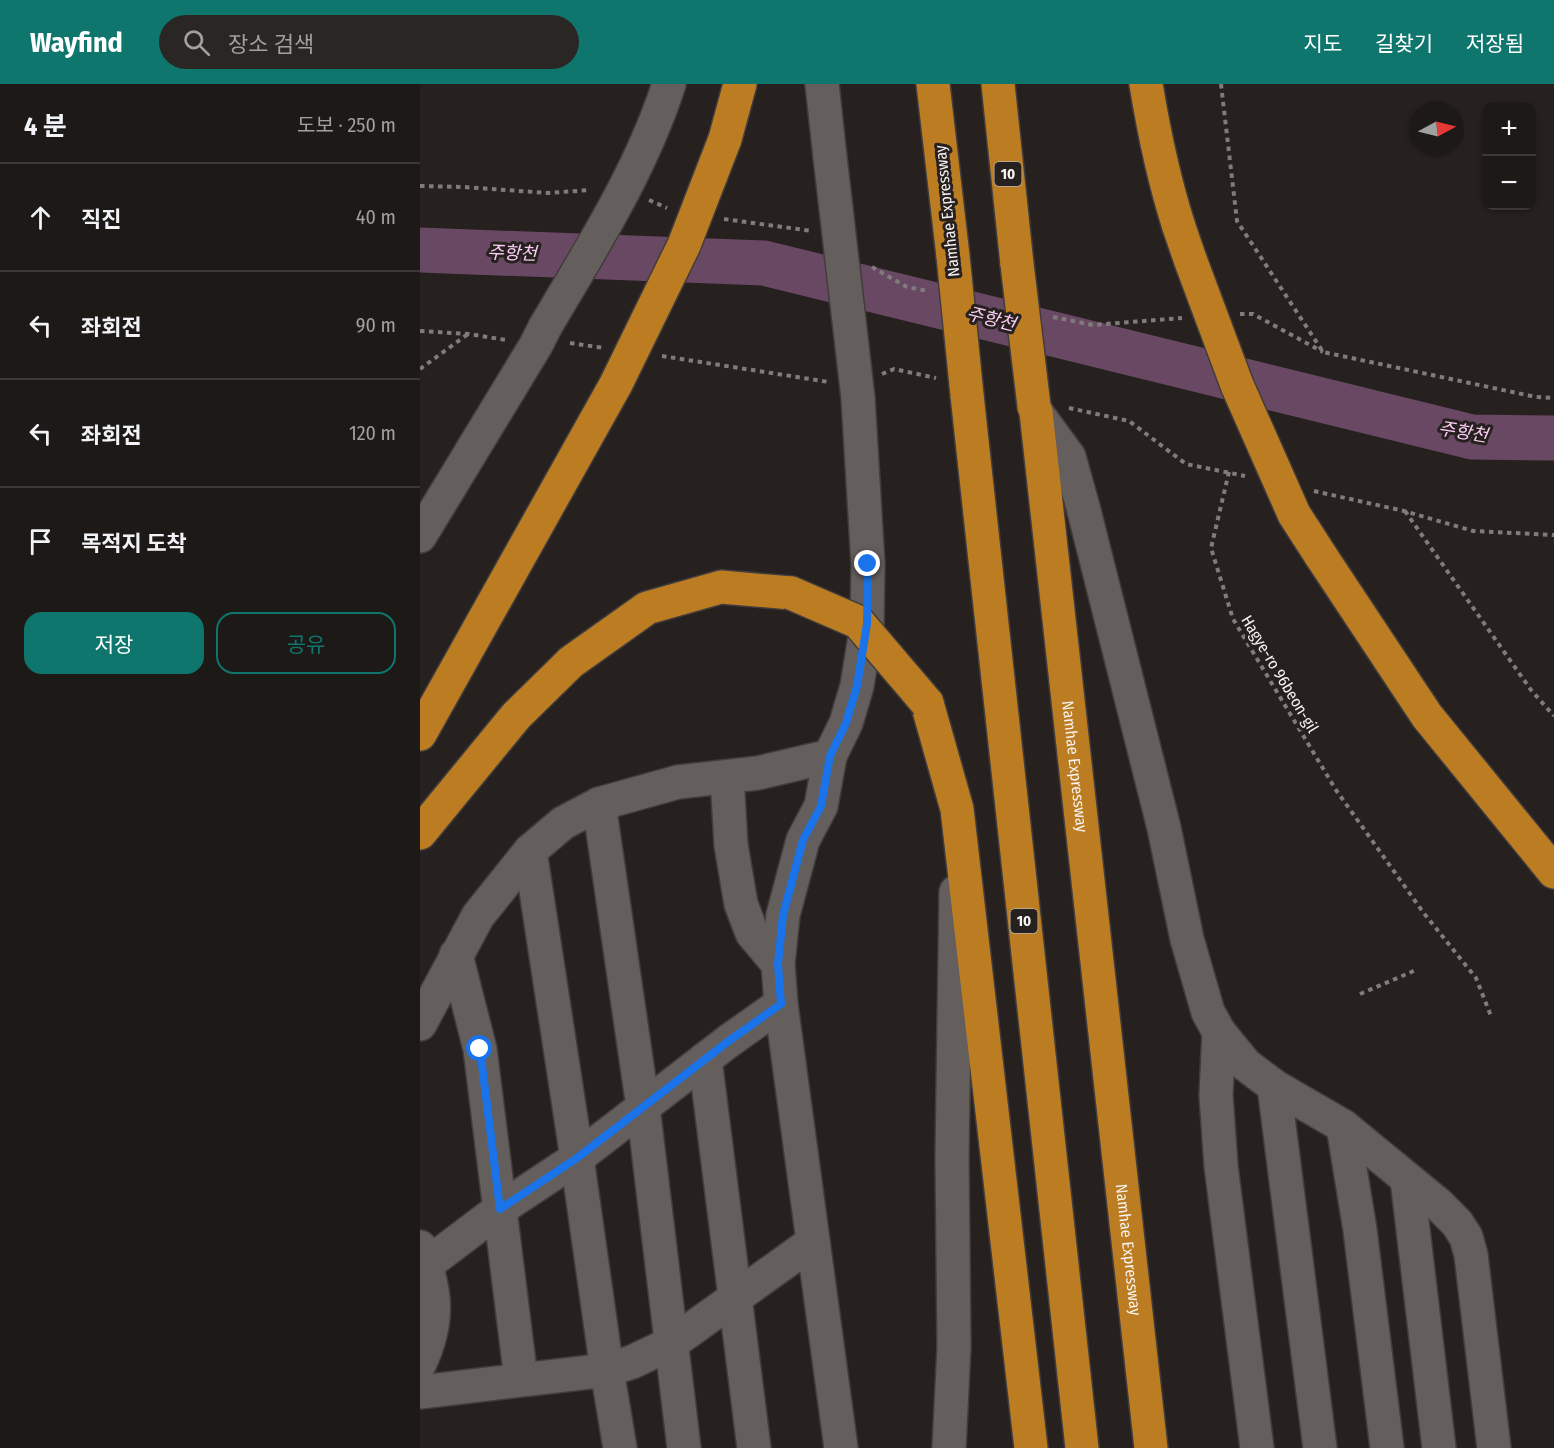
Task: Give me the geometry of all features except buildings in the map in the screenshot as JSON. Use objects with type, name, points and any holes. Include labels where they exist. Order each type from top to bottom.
[{"type":"highway","points":[[420,734],[616,384],[684,244],[725,139],[740,84]]},
{"type":"highway","name":"Namhae Expressway","points":[[933,84],[1082,1448]]},
{"type":"highway","name":"Namhae Expressway","points":[[998,84],[1151,1448]]},
{"type":"highway","points":[[1146,84],[1154,135],[1169,195],[1190,259],[1237,385],[1294,514],[1427,716],[1554,873]]},
{"type":"highway","points":[[420,832],[516,716],[571,662],[647,608],[721,587],[791,593],[858,622],[927,703],[957,809],[1031,1448]]},
{"type":"street","points":[[420,536],[536,345],[616,205],[662,107],[669,84]]},
{"type":"street","points":[[822,84],[858,398],[868,564],[867,624],[857,686],[846,723],[830,756],[821,806],[803,840],[796,865],[783,915],[778,964],[781,1004],[841,1448]]},
{"type":"street","points":[[1035,409],[1069,457],[1161,817],[1195,968],[1208,1012],[1219,1032],[1246,1065],[1274,1086],[1343,1126],[1457,1222],[1466,1237],[1471,1255],[1494,1448]]},
{"type":"street","points":[[420,1024],[478,916],[530,851],[562,823],[599,804],[678,782],[758,773],[830,756]]},
{"type":"street","points":[[727,777],[731,845],[741,904],[752,933],[778,964]]},
{"type":"street","points":[[599,804],[643,1107],[684,1448]]},
{"type":"street","points":[[949,1448],[954,1347],[952,1157],[957,809]]},
{"type":"street","points":[[530,851],[620,1448]]},
{"type":"street","points":[[456,955],[480,1049],[521,1379]]},
{"type":"street","points":[[420,1363],[430,1339],[434,1316],[432,1286],[423,1256],[577,1158],[705,1059],[781,1004]]},
{"type":"street","points":[[1219,1032],[1216,1095],[1221,1166],[1257,1448]]},
{"type":"street","points":[[705,1059],[754,1448]]},
{"type":"street","points":[[1274,1086],[1320,1448]]},
{"type":"street","points":[[1343,1126],[1360,1230],[1387,1448]]},
{"type":"street","points":[[1407,1179],[1439,1448]]},
{"type":"street","points":[[420,1392],[607,1370],[632,1362],[672,1343],[813,1242]]},
{"type":"path","points":[[1221,84],[1237,221],[1323,352]]},
{"type":"path","points":[[907,287],[931,292]]},
{"type":"path","points":[[1230,315],[1253,314],[1323,352],[1536,397],[1554,398]]},
{"type":"path","points":[[1047,316],[1093,325],[1185,318]]},
{"type":"path","points":[[420,369],[469,334]]},
{"type":"path","name":"Hagye-ro 96beon-gil","points":[[1252,477],[1228,472],[1211,548],[1233,619],[1336,790],[1423,912],[1476,978],[1491,1016]]},
{"type":"path","points":[[1311,490],[1404,511],[1473,531],[1554,535]]},
{"type":"path","points":[[1404,511],[1532,690],[1554,716]]},
{"type":"path","points":[[1360,994],[1416,970]]},
{"type":"waterway","name":"주항천","points":[[420,250],[764,263],[1472,437],[1554,438]]},
{"type":"route","points":[[480,1049],[500,1209],[577,1158],[730,1040],[781,1004],[778,964],[783,915],[803,840],[821,806],[830,756],[846,723],[857,686],[867,624],[868,564]]}]
